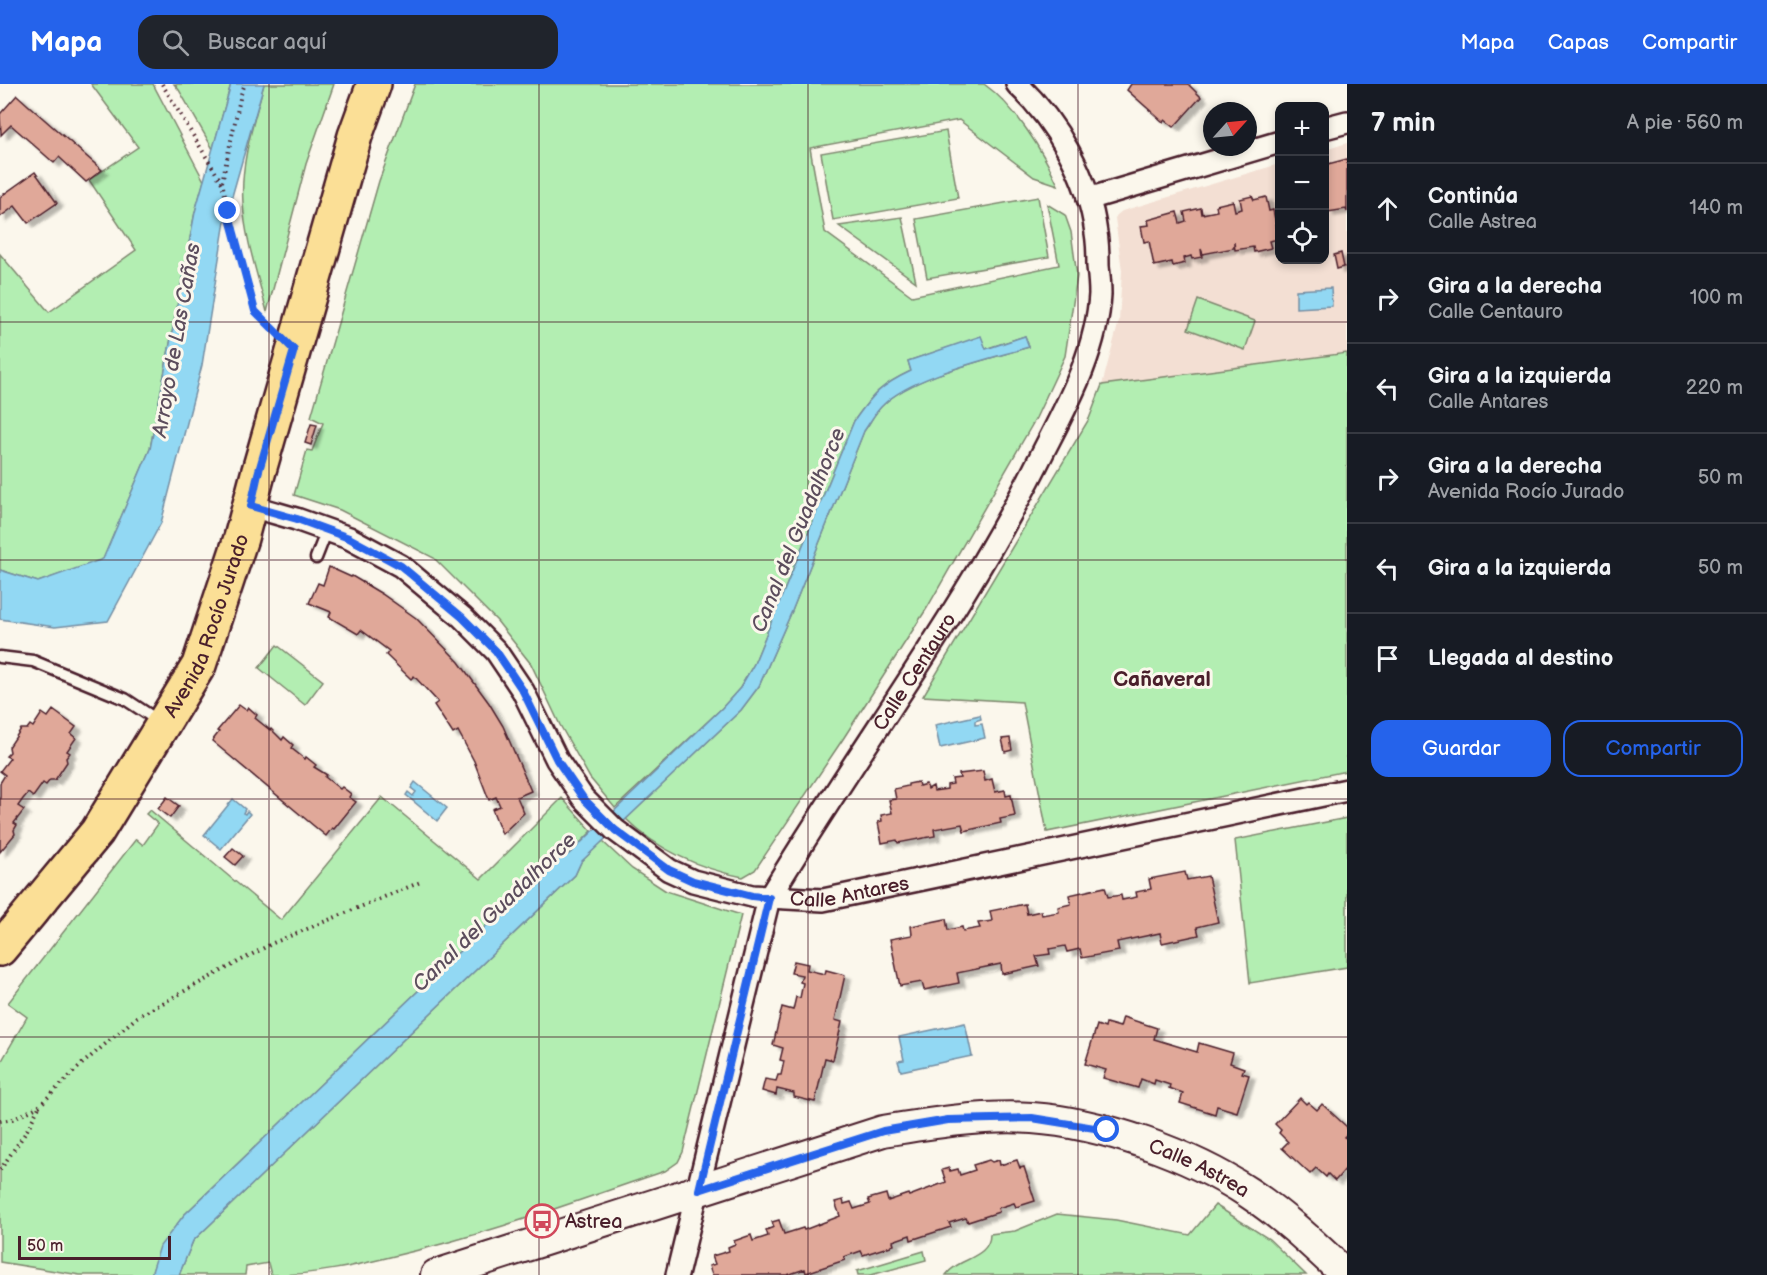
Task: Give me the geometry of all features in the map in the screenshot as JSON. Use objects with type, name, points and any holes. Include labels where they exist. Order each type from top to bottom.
[{"type":"main road","name":"Avenida Rocío Jurado","points":[[0,949],[97,832],[199,665],[251,506],[258,474],[355,136],[374,84]]},
{"type":"street","name":"Calle Centauro","points":[[677,1275],[769,898],[798,850],[909,683],[1009,520],[1066,406],[1090,351],[1100,294],[1096,232],[1089,200],[1074,163],[1056,130],[1036,102],[1017,84]]},
{"type":"street","points":[[1329,127],[1347,122]]},
{"type":"street","points":[[1089,200],[1275,144]]},
{"type":"street","name":"Calle Antares","points":[[251,506],[349,538],[401,566],[462,617],[496,651],[523,691],[557,760],[583,798],[622,835],[669,870],[693,881],[752,896],[823,900],[1347,790]]},
{"type":"street","name":"Calle Astrea","points":[[436,1275],[883,1131],[948,1120],[1032,1118],[1107,1130],[1184,1157],[1248,1193],[1308,1239],[1346,1275]]},
{"type":"lane","points":[[316,558],[327,530]]},
{"type":"lane","points":[[0,657],[33,661],[53,669],[125,699],[163,724]]},
{"type":"path","points":[[162,84],[222,183],[255,311],[294,350]]},
{"type":"path","points":[[222,183],[245,84]]},
{"type":"path","points":[[0,1121],[14,1119],[39,1106],[82,1064],[137,1017],[273,943],[423,882]]},
{"type":"path","points":[[0,1170],[26,1131],[39,1106]]},
{"type":"shaded area","points":[[1347,143],[1347,353],[1102,385],[1119,321],[1122,271],[1115,218],[1117,215],[1122,211],[1275,165],[1275,264],[1329,264],[1329,149]]},
{"type":"green space","points":[[91,84],[153,84],[204,181],[195,212],[150,449],[103,560],[38,582],[0,570],[0,254],[49,312],[136,250],[89,180],[138,147]]},
{"type":"green space","points":[[174,84],[231,84],[213,149],[179,90]]},
{"type":"green space","points":[[264,84],[334,84],[306,164],[267,312],[252,258],[243,203],[244,172],[249,142]]},
{"type":"green space","points":[[415,84],[984,84],[1007,104],[1027,130],[1058,185],[1034,177],[959,120],[810,148],[825,232],[912,296],[1059,265],[1047,204],[1065,215],[1071,232],[1077,276],[1065,356],[1036,418],[927,608],[755,870],[743,877],[711,869],[680,857],[651,840],[626,819],[741,710],[759,686],[792,611],[864,431],[878,411],[912,385],[973,363],[1029,347],[1025,336],[985,349],[981,337],[908,361],[911,371],[892,381],[872,397],[854,421],[754,664],[740,688],[722,708],[615,808],[590,778],[560,725],[531,664],[497,621],[434,558],[340,510],[294,495],[307,450],[312,451],[323,423],[311,417],[379,181]]},
{"type":"green space","points":[[946,131],[958,198],[833,220],[821,153]]},
{"type":"green space","points":[[1038,197],[1049,257],[927,278],[916,219]]},
{"type":"green space","points":[[902,217],[916,282],[839,226]]},
{"type":"green space","points":[[1198,300],[1255,321],[1245,350],[1188,329]]},
{"type":"green space","points":[[1347,353],[1347,771],[1047,832],[1022,702],[923,696],[1089,419],[1102,385]]},
{"type":"green space","points":[[277,645],[323,681],[305,705],[259,668]]},
{"type":"green space","points":[[382,797],[481,879],[562,798],[592,831],[569,854],[556,859],[184,1215],[161,1246],[151,1275],[80,1275],[0,1262],[0,1064],[27,1017],[8,1003],[136,839],[143,845],[158,824],[146,814],[150,810],[281,920]]},
{"type":"green space","points":[[1347,818],[1347,967],[1250,983],[1235,840]]},
{"type":"green space","points":[[602,841],[632,869],[666,891],[741,915],[683,1152],[678,1162],[665,1171],[532,1216],[432,1247],[366,1263],[319,1272],[287,1275],[271,1275],[268,1263],[246,1267],[245,1275],[179,1275],[193,1241],[575,875],[581,862]]},
{"type":"green space","points":[[1215,1205],[1269,1239],[1306,1275],[946,1275],[951,1269],[985,1249],[990,1234],[1015,1231],[1057,1214],[1116,1220],[1190,1235]]},
{"type":"green space","points":[[924,1251],[926,1260],[871,1275],[858,1275],[857,1271]]},
{"type":"water","name":"Arroyo de Las Cañas","points":[[231,84],[264,84],[225,221],[202,365],[161,523],[108,621],[55,627],[0,619],[0,570],[38,582],[103,559],[150,449],[195,212]]},
{"type":"water","points":[[1331,288],[1332,306],[1296,308],[1296,290]]},
{"type":"water","points":[[981,336],[986,349],[1025,336],[1029,347],[973,363],[912,385],[878,411],[864,431],[792,611],[759,686],[741,710],[581,862],[575,875],[193,1241],[179,1275],[151,1275],[160,1246],[184,1215],[556,859],[569,854],[722,708],[740,688],[754,664],[854,421],[878,391],[911,371],[908,361]]},
{"type":"water","points":[[980,715],[981,719],[975,721],[975,725],[982,724],[985,738],[940,748],[935,725]]},
{"type":"water","points":[[415,782],[447,808],[437,821],[406,795],[408,792],[413,796],[416,792],[411,788]]},
{"type":"water","points":[[233,799],[245,809],[243,813],[247,811],[250,814],[221,849],[204,835]]},
{"type":"water","points":[[965,1023],[972,1056],[901,1071],[898,1061],[904,1060],[899,1037]]},
{"type":"building","points":[[1131,84],[1188,84],[1201,97],[1174,127],[1165,120],[1163,122],[1127,90]]},
{"type":"building","points":[[17,95],[102,170],[86,182],[59,157],[54,163],[11,125],[1,135],[0,114]]},
{"type":"building","points":[[1347,159],[1347,212],[1346,209],[1329,212],[1329,164]]},
{"type":"building","points":[[35,172],[57,203],[28,223],[15,206],[0,217],[0,197]]},
{"type":"building","points":[[1252,196],[1254,200],[1266,197],[1269,211],[1273,210],[1275,220],[1275,240],[1269,241],[1271,248],[1254,252],[1253,247],[1235,250],[1234,242],[1234,248],[1203,254],[1201,249],[1202,257],[1184,258],[1185,263],[1173,266],[1172,262],[1154,266],[1149,241],[1144,242],[1141,226],[1149,225],[1148,220],[1177,212],[1180,223],[1186,221],[1184,212],[1201,208],[1202,214],[1217,211],[1216,205],[1233,201],[1235,211],[1242,209],[1240,199]]},
{"type":"building","points":[[1341,253],[1344,267],[1337,269],[1334,255]]},
{"type":"building","points":[[311,424],[317,425],[311,445],[305,443]]},
{"type":"building","points":[[329,567],[352,576],[416,618],[459,662],[489,703],[503,726],[531,791],[517,797],[524,813],[502,834],[492,809],[500,806],[496,797],[489,800],[474,761],[458,731],[453,734],[434,705],[438,702],[414,676],[411,679],[386,655],[389,651],[361,630],[358,634],[329,617],[331,612],[309,603],[318,583],[323,585]]},
{"type":"building","points":[[239,705],[246,710],[248,707],[257,715],[255,718],[282,740],[284,737],[293,745],[291,748],[316,765],[314,767],[327,775],[325,777],[340,789],[342,787],[351,794],[349,797],[356,802],[326,836],[212,741],[219,732],[217,731]]},
{"type":"building","points":[[53,710],[76,727],[71,734],[76,738],[67,751],[70,753],[66,758],[67,762],[55,780],[50,780],[46,785],[43,783],[33,797],[28,793],[18,806],[24,810],[14,823],[17,825],[14,830],[15,834],[0,852],[0,783],[5,775],[0,771],[10,758],[6,756],[10,752],[9,747],[21,729],[27,729],[30,725],[33,727],[42,713],[48,717]]},
{"type":"building","points":[[1010,738],[1012,750],[1005,752],[1002,739]]},
{"type":"building","points":[[983,771],[985,781],[992,779],[995,792],[1005,790],[1006,796],[1011,795],[1015,816],[1000,819],[1001,823],[964,831],[962,824],[934,829],[935,836],[898,843],[897,840],[882,843],[878,822],[882,821],[881,815],[892,813],[889,800],[896,799],[894,789],[918,782],[919,786],[926,784],[928,789],[933,786],[934,791],[947,789],[947,785],[953,784],[952,779],[960,778],[959,774]]},
{"type":"building","points":[[167,797],[179,806],[170,818],[158,809]]},
{"type":"building","points":[[233,848],[243,856],[235,865],[225,857]]},
{"type":"building","points":[[1185,872],[1187,880],[1208,876],[1218,922],[1197,927],[1199,935],[1162,943],[1160,933],[1117,942],[1119,951],[1082,958],[1080,949],[1067,952],[1065,946],[1049,949],[1050,954],[1036,956],[1039,966],[1002,974],[1001,964],[957,973],[959,983],[924,990],[922,982],[900,986],[890,939],[912,935],[911,926],[946,919],[948,930],[962,927],[963,931],[980,928],[978,923],[992,921],[990,911],[1025,904],[1027,914],[1041,911],[1042,915],[1059,912],[1058,907],[1071,904],[1069,895],[1105,887],[1108,897],[1121,895],[1122,900],[1137,897],[1136,892],[1151,889],[1149,879]]},
{"type":"building","points":[[794,961],[808,964],[807,970],[825,974],[826,970],[845,975],[835,1020],[842,1022],[833,1060],[825,1058],[815,1102],[794,1097],[794,1093],[777,1089],[776,1095],[762,1091],[765,1079],[776,1081],[778,1075],[781,1075],[784,1061],[780,1060],[783,1048],[773,1045],[782,1007],[793,1010],[796,997],[800,998],[802,975],[791,973]]},
{"type":"building","points":[[1123,1017],[1157,1028],[1154,1039],[1197,1052],[1199,1043],[1233,1053],[1230,1063],[1244,1068],[1242,1073],[1249,1075],[1237,1112],[1217,1106],[1215,1114],[1180,1103],[1183,1093],[1169,1088],[1170,1085],[1155,1080],[1154,1084],[1141,1079],[1138,1088],[1103,1078],[1106,1070],[1085,1064],[1097,1025],[1105,1028],[1106,1023],[1120,1027]]},
{"type":"building","points":[[1300,1098],[1317,1110],[1322,1104],[1347,1127],[1347,1134],[1344,1137],[1347,1139],[1347,1167],[1335,1181],[1328,1174],[1326,1177],[1316,1168],[1310,1174],[1282,1148],[1288,1142],[1279,1133],[1281,1130],[1275,1124]]},
{"type":"building","points":[[989,1160],[992,1162],[999,1160],[1000,1165],[1017,1160],[1020,1168],[1024,1167],[1035,1201],[1016,1207],[1014,1203],[998,1208],[999,1212],[968,1222],[966,1218],[949,1223],[951,1227],[911,1240],[910,1235],[893,1241],[894,1245],[863,1255],[861,1251],[844,1257],[845,1260],[806,1273],[805,1269],[787,1275],[712,1275],[709,1266],[715,1264],[712,1256],[729,1251],[728,1247],[735,1244],[734,1241],[751,1235],[753,1241],[768,1236],[766,1230],[774,1227],[772,1222],[779,1220],[784,1234],[803,1228],[804,1230],[840,1216],[835,1202],[843,1200],[844,1204],[851,1202],[854,1209],[870,1204],[868,1199],[886,1194],[888,1201],[908,1194],[909,1196],[946,1182],[942,1170],[958,1169],[960,1175],[975,1170],[973,1165]]},
{"type":"place","name":"Astrea","points":[[542,1221]]},
{"type":"district","name":"Cañaveral","points":[[1162,679]]},
{"type":"route","points":[[228,211],[255,311],[294,350],[251,506],[297,519],[349,538],[401,566],[462,617],[496,651],[523,691],[557,760],[583,798],[615,830],[669,870],[693,881],[769,898],[699,1190],[883,1131],[948,1120],[1032,1118],[1107,1130]]},
{"type":"water label","name":"Canal del Guadalhorce","points":[[798,530]]},
{"type":"water label","name":"Canal del Guadalhorce","points":[[494,912]]}]
